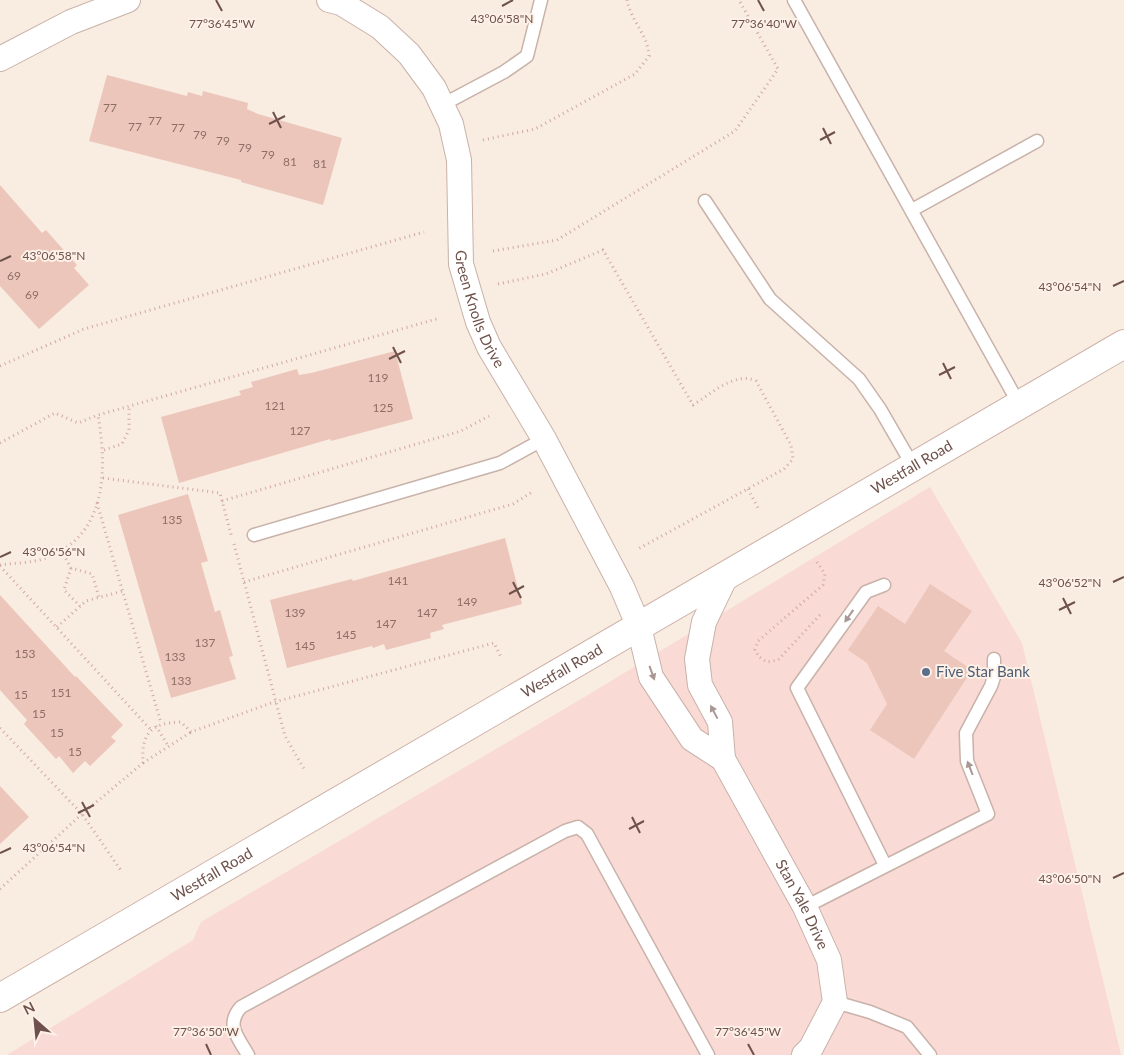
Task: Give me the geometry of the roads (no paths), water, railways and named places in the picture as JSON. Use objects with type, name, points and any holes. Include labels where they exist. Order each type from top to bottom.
[{"type":"street","points":[[0,59],[71,22],[128,0]]},
{"type":"street","name":"Green Knolls Drive","points":[[337,1],[380,27],[409,54],[434,88],[451,124],[459,160],[461,264],[469,294],[490,347],[544,439],[622,588],[639,626]]},
{"type":"street","name":"Westfall Road","points":[[0,998],[1124,344]]},
{"type":"street","name":"Stan Yale Drive","points":[[727,574],[704,622],[697,659],[700,685],[720,722],[723,759],[805,907],[829,960],[835,1002]]},
{"type":"street","name":"Stan Yale Drive","points":[[639,626],[651,677],[692,739],[723,759]]},
{"type":"street","points":[[804,1055],[811,1048],[835,1002]]},
{"type":"lane","points":[[442,105],[504,72],[527,56],[541,0]]},
{"type":"lane","points":[[794,0],[1020,404]]},
{"type":"lane","points":[[912,210],[1037,141]]},
{"type":"lane","points":[[705,201],[770,299],[859,379],[885,417],[914,466]]},
{"type":"lane","points":[[254,535],[500,463],[544,439]]},
{"type":"lane","points":[[884,585],[866,592],[797,688],[885,865]]},
{"type":"lane","points":[[805,907],[988,814],[967,761],[966,733],[991,686],[994,677],[994,658]]},
{"type":"lane","points":[[248,1055],[233,1028],[234,1016],[241,1008],[549,840],[578,827],[587,834],[708,1055]]},
{"type":"lane","points":[[835,1002],[870,1012],[907,1028],[930,1055]]},
{"type":"place","name":"Five Star Bank","points":[[926,672]]}]
